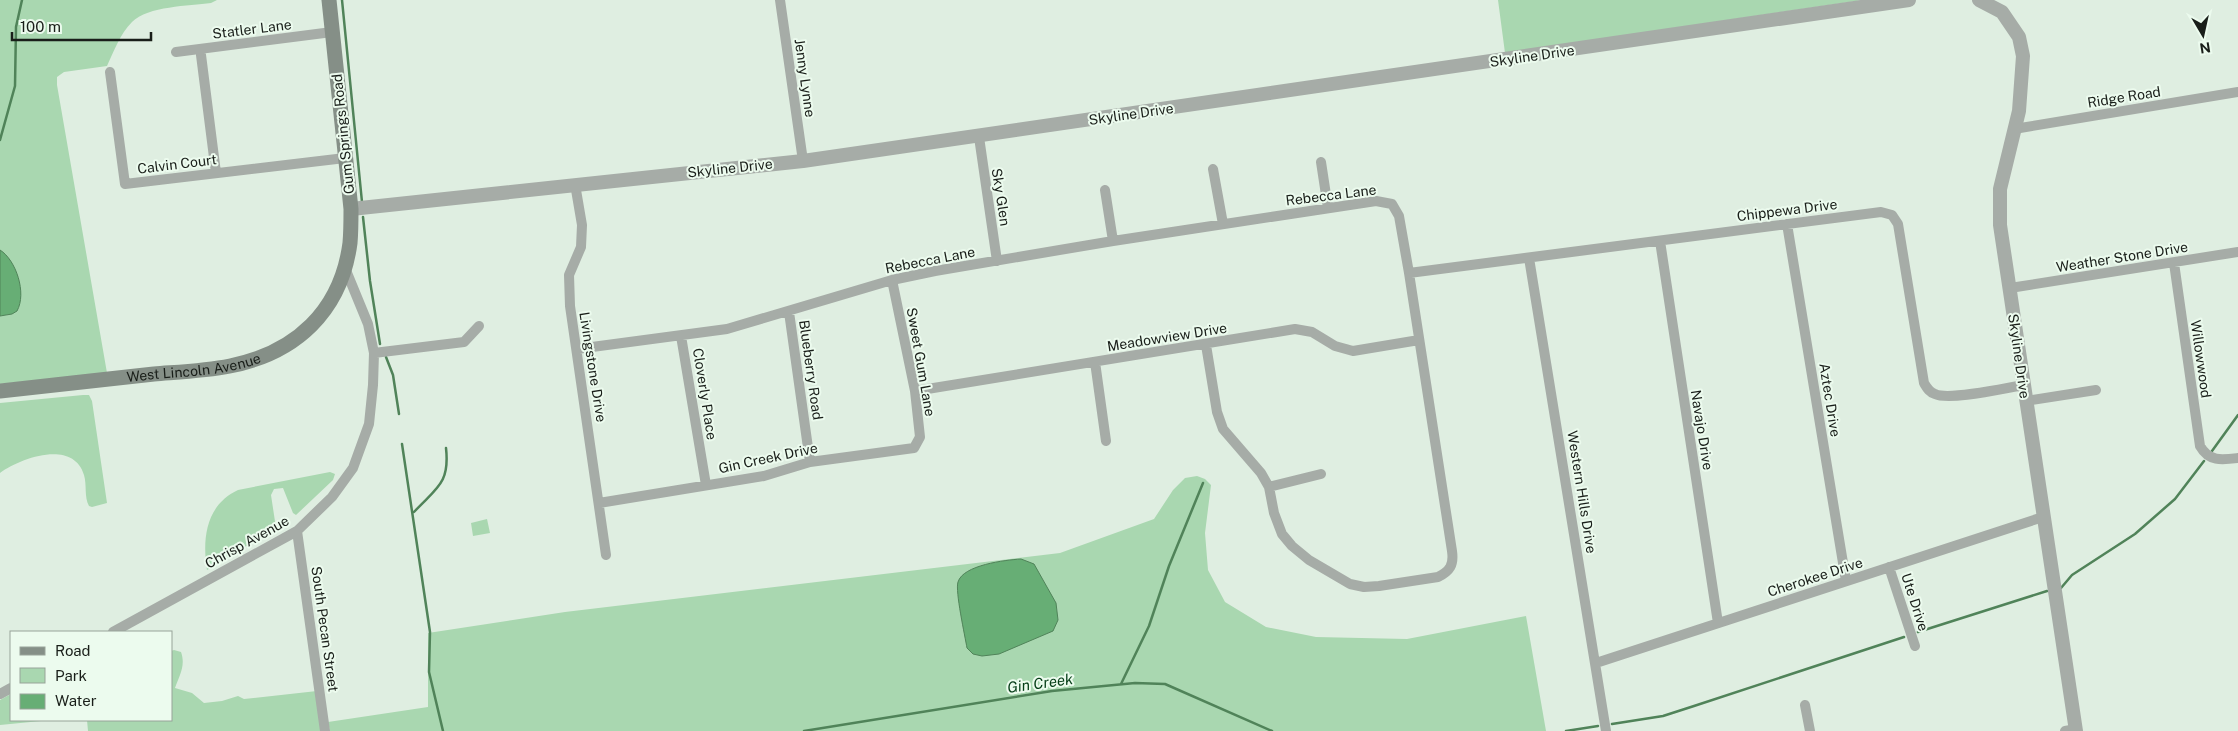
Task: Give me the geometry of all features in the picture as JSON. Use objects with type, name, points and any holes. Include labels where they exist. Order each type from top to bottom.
[{"type":"main road","name":"Gum Springs Road","points":[[329,0],[351,209],[350,242],[345,268]]},
{"type":"main road","name":"West Lincoln Avenue","points":[[0,391],[229,366],[266,355],[298,338],[327,309],[338,290],[345,268]]},
{"type":"street","name":"Jenny Lynne","points":[[780,0],[804,161]]},
{"type":"street","name":"Skyline Drive","points":[[351,209],[804,161],[1909,0]]},
{"type":"street","name":"Skyline Drive","points":[[1979,0],[2002,12],[2019,37],[2022,46],[2021,93],[2000,189],[2000,225],[2072,730]]},
{"type":"street","name":"Statler Lane","points":[[176,52],[332,32]]},
{"type":"street","points":[[201,54],[216,173]]},
{"type":"street","name":"Calvin Court","points":[[110,72],[125,184],[345,158]]},
{"type":"street","name":"Ridge Road","points":[[2014,129],[2238,92]]},
{"type":"street","name":"Sky Glen","points":[[978,137],[997,261]]},
{"type":"street","points":[[1321,162],[1328,208]]},
{"type":"street","points":[[1213,169],[1222,224]]},
{"type":"street","name":"Livingstone Drive","points":[[575,184],[582,225],[581,248],[569,275],[569,289],[606,555]]},
{"type":"street","points":[[1105,190],[1113,240]]},
{"type":"street","name":"Rebecca Lane","points":[[577,349],[727,330],[892,280],[1113,240],[1376,201],[1392,204],[1399,216],[1409,273],[1453,559],[1451,567],[1446,573],[1438,577],[1364,587],[1350,584],[1309,560],[1287,540],[1282,534],[1274,512],[1269,487],[1261,473],[1223,429],[1217,412],[1206,345]]},
{"type":"street","name":"Chippewa Drive","points":[[1409,273],[1881,212],[1892,215],[1898,224],[1924,383],[1928,390],[1935,394],[1952,396],[2024,385]]},
{"type":"street","name":"Aztec Drive","points":[[1787,224],[1846,581]]},
{"type":"street","name":"Navajo Drive","points":[[1660,240],[1718,623]]},
{"type":"street","name":"Weather Stone Drive","points":[[2010,288],[2238,252]]},
{"type":"street","name":"Western Hills Drive","points":[[1529,258],[1606,731]]},
{"type":"street","name":"Willowwood","points":[[2174,263],[2200,446],[2208,457],[2222,460],[2238,458]]},
{"type":"street","name":"Chrisp Avenue","points":[[115,631],[297,531],[332,497],[353,468],[369,424],[374,353],[368,324],[345,268]]},
{"type":"street","name":"Sweet Gum Lane","points":[[892,280],[915,391],[920,437],[914,448]]},
{"type":"street","name":"Blueberry Road","points":[[789,312],[810,462]]},
{"type":"street","points":[[374,353],[464,342],[478,326]]},
{"type":"street","name":"Meadowview Drive","points":[[915,391],[1206,345],[1294,329],[1312,332],[1335,346],[1353,351],[1419,340]]},
{"type":"street","name":"Cloverly Place","points":[[681,336],[706,486]]},
{"type":"street","points":[[1095,362],[1106,441]]},
{"type":"street","points":[[2026,401],[2096,390]]},
{"type":"street","name":"Gin Creek Drive","points":[[599,503],[764,476],[810,462],[914,448]]},
{"type":"street","points":[[1269,487],[1321,474]]},
{"type":"street","name":"Cherokee Drive","points":[[1596,663],[2043,517]]},
{"type":"street","name":"South Pecan Street","points":[[297,531],[325,731]]},
{"type":"street","name":"Ute Drive","points":[[1889,567],[1915,646]]},
{"type":"street","points":[[1805,705],[1810,731]]},
{"type":"green space","points":[[0,0],[217,0],[211,3],[158,10],[139,17],[124,32],[107,66],[64,72],[57,77],[107,373],[0,384],[0,316],[7,315],[0,250]]},
{"type":"green space","points":[[1498,0],[1863,0],[1505,53]]},
{"type":"green space","points":[[89,395],[92,401],[107,503],[89,506],[84,475],[78,464],[69,457],[46,455],[33,458],[9,467],[0,473],[0,403]]},
{"type":"green space","points":[[330,472],[335,474],[333,480],[296,515],[293,513],[283,488],[274,489],[271,495],[276,528],[207,570],[206,535],[213,513],[227,496],[238,490]]},
{"type":"green space","points":[[1197,476],[1205,479],[1211,485],[1205,533],[1208,570],[1225,602],[1266,627],[1316,637],[1407,639],[1526,616],[1546,731],[330,731],[328,722],[428,707],[428,633],[565,612],[1060,553],[1154,519],[1173,490],[1185,478]]},
{"type":"green space","points":[[487,519],[490,533],[473,536],[471,523]]},
{"type":"green space","points":[[172,651],[181,652],[183,662],[175,688],[192,693],[204,703],[222,701],[238,696],[244,699],[317,691],[323,731],[88,731],[87,721],[172,721]]},
{"type":"green space","points":[[10,695],[10,721],[41,721],[0,725],[0,700]]},
{"type":"water","points":[[0,250],[11,261],[15,269],[21,295],[17,311],[0,316]]},
{"type":"water","points":[[1021,559],[1034,564],[1056,603],[1058,620],[1053,631],[999,654],[982,656],[973,654],[967,648],[959,604],[957,587],[961,576],[985,564]]},
{"type":"waterway","points":[[0,140],[15,86],[16,27],[22,0]]},
{"type":"waterway","points":[[342,0],[362,202]]},
{"type":"waterway","points":[[363,217],[370,281],[380,344]]},
{"type":"waterway","points":[[386,357],[393,375],[399,414]]},
{"type":"waterway","points":[[2212,451],[2238,415]]},
{"type":"waterway","points":[[402,444],[430,632],[429,672],[443,731]]},
{"type":"waterway","points":[[414,512],[440,484],[446,470],[446,448]]},
{"type":"waterway","points":[[2061,588],[2072,575],[2135,534],[2175,499],[2204,461]]},
{"type":"waterway","points":[[1121,684],[1149,626],[1169,566],[1203,483]]},
{"type":"waterway","points":[[1918,632],[2047,591]]},
{"type":"waterway","points":[[1612,724],[1663,716],[1904,637]]},
{"type":"waterway","name":"Gin Creek","points":[[804,731],[1052,691],[1135,683],[1165,684],[1272,731]]},
{"type":"waterway","points":[[1566,731],[1598,726]]}]
